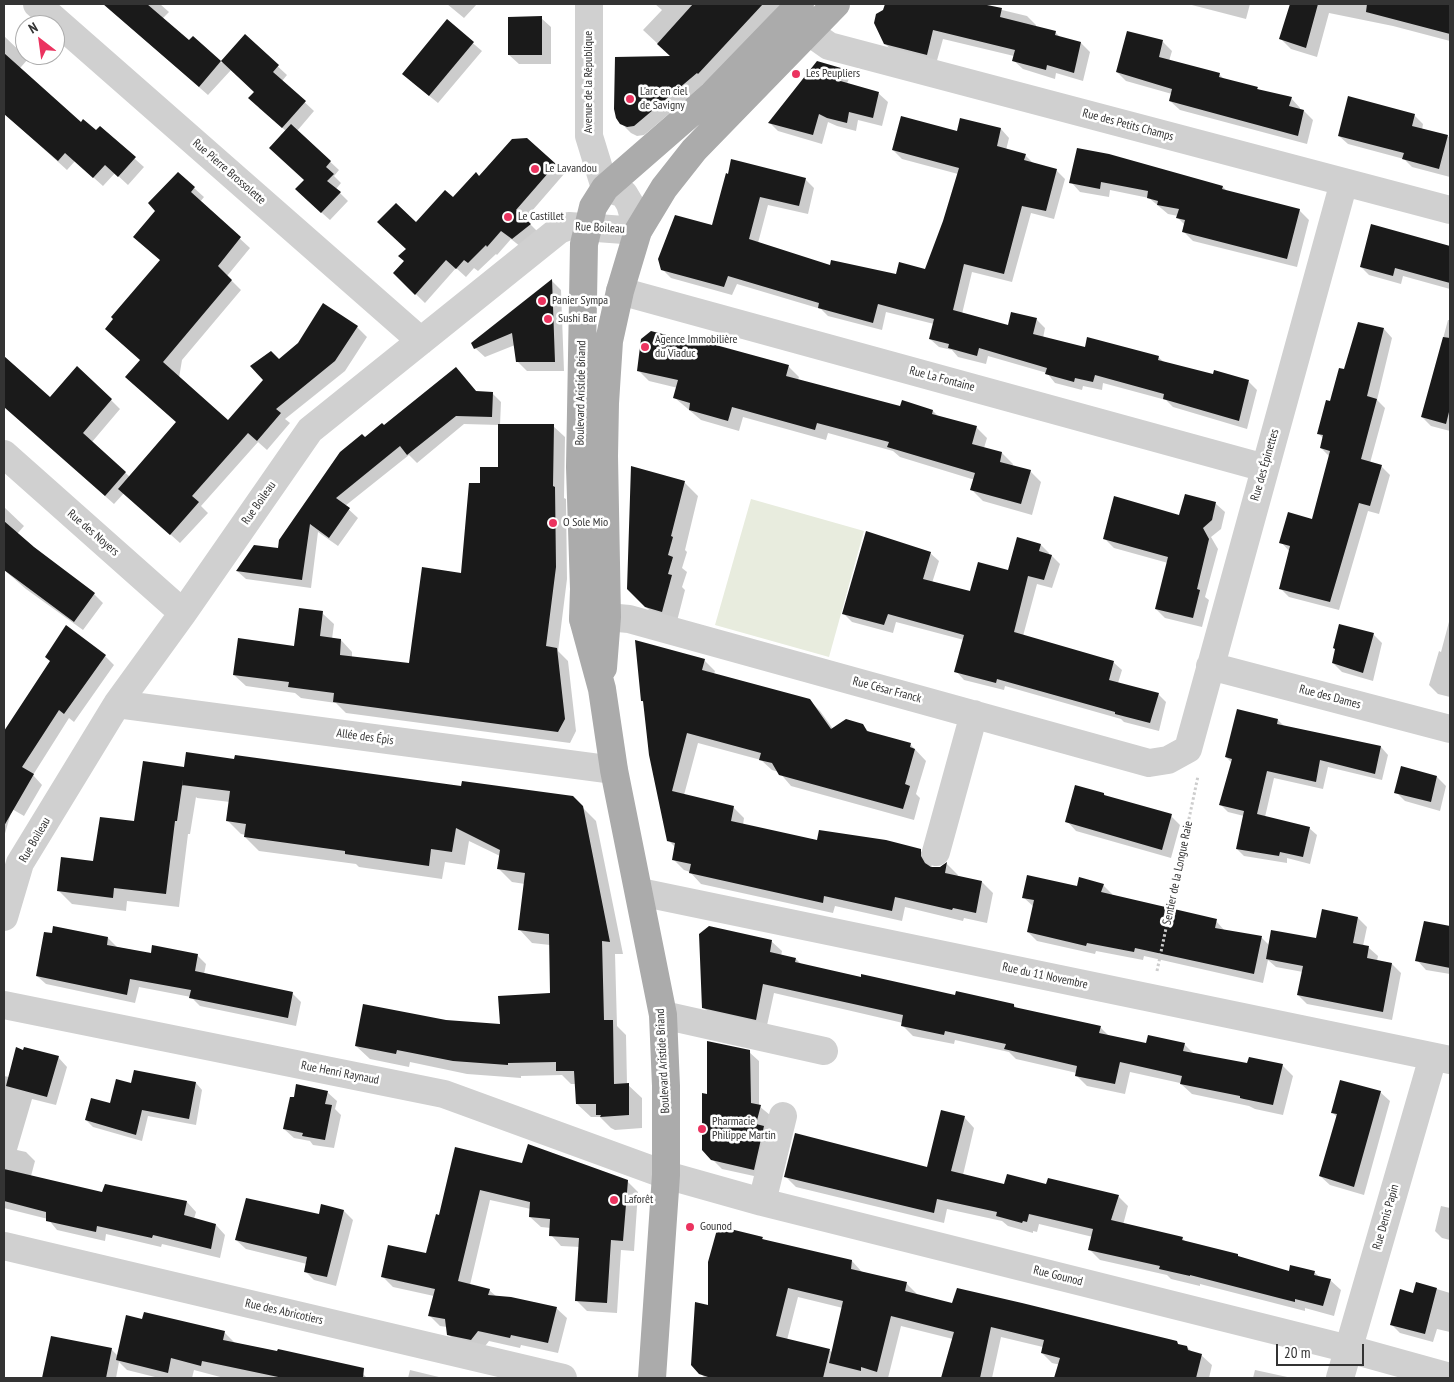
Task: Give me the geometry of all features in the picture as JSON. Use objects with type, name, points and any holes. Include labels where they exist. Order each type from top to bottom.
[{"type":"main road","name":"Boulevard Aristide Briand","points":[[595,618],[584,589],[580,467],[584,244],[593,208],[605,188],[713,94],[800,4]]},
{"type":"main road","points":[[810,32],[804,25],[806,16],[817,4]]},
{"type":"main road","name":"Boulevard Aristide Briand","points":[[652,1378],[666,1175],[666,1086],[663,1015],[640,892],[614,770],[602,689],[595,618],[609,341],[620,291],[638,231],[664,188],[694,150],[836,4]]},
{"type":"street","name":"Rue Pierre Brossolette","points":[[37,4],[421,341]]},
{"type":"street","name":"Avenue de la République","points":[[589,4],[589,136],[605,188]]},
{"type":"street","name":"Rue des Petits Champs","points":[[810,32],[829,46],[1450,210]]},
{"type":"street","name":"Rue des Épinettes","points":[[1188,749],[1344,182]]},
{"type":"street","points":[[605,188],[624,194],[630,204],[638,231]]},
{"type":"street","name":"Rue Boileau","points":[[4,917],[20,863],[117,704],[310,430],[559,230],[569,226],[638,231]]},
{"type":"street","name":"Rue La Fontaine","points":[[620,291],[1265,468]]},
{"type":"street","name":"Rue des Noyers","points":[[4,454],[183,612]]},
{"type":"street","name":"Rue César Franck","points":[[595,618],[629,619],[1148,764],[1168,760],[1188,749]]},
{"type":"street","name":"Rue des Dames","points":[[1210,666],[1450,729]]},
{"type":"street","name":"Allée des Épis","points":[[117,704],[614,770]]},
{"type":"street","points":[[936,852],[974,714]]},
{"type":"street","name":"Rue du 11 Novembre","points":[[640,892],[1441,1059]]},
{"type":"street","name":"Rue Henri Raynaud","points":[[4,1005],[444,1094],[666,1175]]},
{"type":"street","points":[[663,1015],[824,1051]]},
{"type":"street","name":"Rue Denis Papin","points":[[1340,1378],[1441,1059]]},
{"type":"street","points":[[762,1202],[784,1116]]},
{"type":"street","name":"Rue Gounod","points":[[666,1175],[762,1202],[1349,1349],[1450,1377]]},
{"type":"street","name":"Rue des Abricotiers","points":[[4,1246],[564,1378]]},
{"type":"path","name":"Sentier de la Longue Raie","points":[[1151,998],[1199,773],[1188,749]]},
{"type":"shaded area","points":[[751,499],[864,531],[829,657],[715,625]]},
{"type":"building","points":[[103,4],[147,4],[189,40],[193,36],[221,61],[199,87]]},
{"type":"building","points":[[693,4],[763,4],[698,74],[634,126],[627,127],[620,124],[614,109],[615,57],[670,56],[657,44]]},
{"type":"building","points":[[885,4],[982,4],[1002,8],[1000,17],[1056,31],[1055,35],[1081,42],[1074,73],[1047,65],[1046,70],[1012,61],[1015,50],[933,30],[927,55],[884,44],[874,23],[876,14],[883,10]]},
{"type":"building","points":[[1290,4],[1318,4],[1306,48],[1279,39]]},
{"type":"building","points":[[1367,4],[1450,4],[1450,34],[1366,12]]},
{"type":"building","points":[[542,16],[542,55],[508,55],[508,17]]},
{"type":"building","points":[[447,19],[474,42],[429,96],[402,74]]},
{"type":"building","points":[[1127,31],[1163,40],[1159,57],[1220,73],[1219,77],[1258,87],[1257,89],[1292,97],[1289,106],[1304,110],[1298,136],[1169,101],[1172,89],[1116,72]]},
{"type":"building","points":[[245,34],[279,65],[273,72],[306,101],[282,128],[248,98],[254,92],[221,61]]},
{"type":"building","points":[[4,53],[15,65],[17,65],[81,122],[83,119],[96,130],[100,126],[136,157],[118,177],[105,165],[93,178],[65,153],[58,161],[4,114]]},
{"type":"building","points":[[817,61],[841,68],[837,80],[879,92],[873,118],[849,112],[847,123],[819,114],[813,135],[768,123]]},
{"type":"building","points":[[1348,96],[1415,114],[1412,126],[1448,135],[1439,169],[1402,159],[1404,153],[1338,136]]},
{"type":"building","points":[[901,116],[957,131],[960,118],[1001,128],[997,146],[1026,154],[1024,160],[1057,169],[1046,211],[1022,206],[1004,274],[964,264],[953,310],[1008,325],[1011,312],[1037,318],[1033,334],[1085,347],[1087,337],[1159,356],[1158,360],[1213,374],[1214,370],[1249,380],[1239,421],[1163,399],[1164,394],[1095,375],[1093,382],[1075,378],[1074,382],[1045,374],[1047,368],[979,348],[977,356],[948,348],[949,344],[929,339],[934,319],[878,304],[873,323],[818,308],[819,303],[728,276],[724,287],[661,270],[658,259],[675,215],[712,225],[731,159],[806,178],[799,206],[760,197],[749,239],[830,265],[831,260],[896,274],[899,262],[925,269],[943,221],[959,168],[892,150]]},
{"type":"building","points":[[291,124],[331,161],[326,167],[334,174],[327,181],[341,192],[321,213],[295,189],[304,180],[269,148]]},
{"type":"building","points":[[527,138],[556,164],[516,210],[531,224],[512,239],[501,231],[487,247],[486,245],[468,263],[464,260],[456,269],[446,260],[415,295],[393,273],[404,261],[398,256],[406,249],[377,222],[396,203],[416,222],[445,190],[453,197],[476,172],[479,176],[512,139]]},
{"type":"building","points":[[1077,148],[1109,154],[1223,186],[1222,189],[1300,209],[1287,259],[1182,232],[1185,220],[1176,218],[1179,209],[1157,205],[1158,201],[1147,198],[1148,191],[1101,182],[1100,189],[1069,183]]},
{"type":"building","points":[[178,172],[195,187],[191,192],[241,237],[218,266],[232,280],[163,362],[228,420],[263,380],[250,366],[271,351],[279,359],[298,343],[323,303],[358,326],[335,361],[276,409],[281,413],[257,441],[248,433],[192,496],[199,502],[170,535],[118,489],[176,422],[125,377],[140,360],[105,329],[113,319],[111,317],[160,260],[133,237],[155,211],[148,203]]},
{"type":"building","points":[[1371,224],[1450,246],[1450,283],[1395,268],[1393,276],[1360,267]]},
{"type":"building","points":[[552,279],[555,362],[516,362],[512,333],[474,349],[471,343]]},
{"type":"building","points":[[1358,322],[1384,328],[1367,396],[1377,399],[1361,459],[1382,465],[1370,506],[1359,503],[1330,602],[1279,589],[1290,546],[1279,543],[1288,512],[1312,519],[1330,451],[1320,448],[1323,435],[1317,434],[1326,400],[1330,401],[1339,368],[1344,369]]},
{"type":"building","points":[[651,331],[689,341],[690,338],[789,365],[786,376],[900,406],[902,400],[933,410],[932,414],[977,426],[972,444],[1002,452],[1000,462],[1031,470],[1021,504],[970,490],[975,473],[887,447],[889,442],[817,423],[815,430],[732,407],[728,421],[689,410],[690,403],[673,398],[678,380],[637,371],[641,339]]},
{"type":"building","points":[[1443,337],[1450,338],[1450,408],[1446,424],[1421,417]]},
{"type":"building","points":[[4,356],[50,397],[77,366],[112,399],[83,433],[126,472],[105,496],[4,407]]},
{"type":"building","points":[[456,367],[476,391],[493,392],[492,417],[456,416],[407,455],[400,446],[336,498],[350,508],[329,538],[310,524],[302,580],[236,571],[254,545],[278,548],[279,540],[340,452],[362,434],[365,437],[382,423],[384,425]]},
{"type":"building","points":[[498,424],[554,424],[553,486],[555,487],[556,567],[546,646],[557,648],[565,719],[558,732],[333,702],[334,693],[288,687],[289,682],[233,675],[238,638],[294,646],[299,608],[323,611],[320,636],[341,639],[340,655],[409,663],[422,567],[461,573],[469,483],[480,483],[480,467],[498,467]]},
{"type":"building","points":[[631,466],[685,481],[671,536],[673,537],[668,555],[673,557],[668,574],[672,575],[662,612],[645,607],[627,589]]},
{"type":"building","points":[[1185,494],[1216,502],[1212,520],[1203,528],[1209,539],[1197,589],[1200,590],[1193,618],[1155,609],[1168,557],[1103,539],[1114,496],[1179,515]]},
{"type":"building","points":[[4,521],[34,547],[95,593],[74,622],[4,570]]},
{"type":"building","points":[[866,531],[931,552],[923,579],[970,591],[978,562],[1008,570],[1017,537],[1041,544],[1039,551],[1052,555],[1044,580],[1028,576],[1014,632],[1114,661],[1109,680],[1159,693],[1150,723],[997,679],[996,683],[954,672],[964,635],[888,614],[884,625],[842,614]]},
{"type":"building","points":[[1339,624],[1374,633],[1363,673],[1332,663],[1335,649],[1333,648]]},
{"type":"building","points":[[66,625],[106,655],[64,714],[59,710],[22,767],[34,774],[4,826],[4,731],[50,661],[45,657]]},
{"type":"building","points":[[635,640],[705,659],[702,670],[810,699],[831,729],[846,719],[863,724],[867,731],[911,743],[910,747],[915,749],[905,784],[910,786],[903,809],[779,775],[772,763],[759,760],[761,753],[687,733],[672,791],[734,806],[731,821],[817,840],[819,830],[886,840],[921,849],[921,856],[925,863],[931,867],[940,867],[947,862],[945,873],[982,881],[976,913],[953,908],[952,910],[895,897],[892,911],[824,896],[823,903],[689,873],[691,864],[672,860],[675,843],[667,841],[649,755]]},
{"type":"building","points":[[1237,709],[1278,719],[1277,724],[1381,746],[1375,774],[1320,760],[1316,782],[1267,771],[1257,814],[1310,827],[1303,857],[1280,852],[1279,856],[1236,849],[1244,811],[1219,805],[1232,759],[1225,757]]},
{"type":"building","points":[[186,752],[234,759],[235,755],[461,786],[462,781],[573,796],[583,806],[610,942],[602,941],[604,1020],[613,1020],[614,1084],[629,1083],[629,1115],[600,1117],[601,1115],[596,1115],[596,1104],[576,1104],[574,1071],[556,1071],[556,1062],[508,1063],[508,1065],[453,1061],[397,1050],[396,1054],[355,1046],[363,1004],[446,1020],[500,1024],[498,996],[550,993],[549,934],[518,930],[525,873],[497,869],[500,850],[456,828],[452,852],[431,849],[429,866],[345,854],[345,851],[244,837],[246,824],[226,821],[230,791],[182,785],[177,821],[175,821],[166,894],[114,888],[113,898],[57,891],[61,857],[93,861],[100,817],[134,821],[143,761],[184,767]]},
{"type":"building","points":[[1401,766],[1437,776],[1431,802],[1394,793]]},
{"type":"building","points":[[1075,785],[1172,814],[1162,850],[1065,822]]},
{"type":"building","points":[[1027,875],[1077,886],[1079,877],[1104,884],[1101,892],[1217,919],[1215,928],[1262,936],[1254,974],[1135,948],[1134,952],[1087,943],[1086,946],[1027,932],[1034,900],[1022,898]]},
{"type":"building","points":[[1322,909],[1358,917],[1353,943],[1369,946],[1367,958],[1392,963],[1383,1012],[1297,995],[1303,966],[1266,959],[1271,930],[1316,938]]},
{"type":"building","points":[[1424,921],[1450,926],[1450,968],[1415,961]]},
{"type":"building","points":[[53,926],[108,937],[107,945],[151,953],[152,945],[198,954],[195,971],[293,992],[288,1018],[189,998],[191,990],[130,979],[127,995],[36,976],[44,932],[52,933]]},
{"type":"building","points":[[709,926],[772,940],[770,952],[796,958],[795,962],[861,977],[861,974],[955,995],[956,991],[1014,1004],[1014,1007],[1101,1026],[1099,1033],[1146,1043],[1148,1035],[1185,1043],[1183,1051],[1247,1063],[1249,1057],[1283,1064],[1273,1105],[1240,1098],[1240,1096],[1180,1084],[1182,1076],[1120,1062],[1115,1084],[1075,1076],[1077,1066],[1004,1049],[1006,1044],[945,1031],[944,1035],[901,1026],[903,1015],[763,984],[756,1020],[702,1008],[699,934]]},
{"type":"building","points":[[707,1041],[750,1050],[751,1103],[761,1105],[756,1124],[764,1126],[754,1170],[711,1160],[702,1150],[702,1093],[707,1094]]},
{"type":"building","points":[[16,1047],[23,1050],[24,1047],[59,1056],[47,1097],[6,1086]]},
{"type":"building","points":[[134,1070],[196,1082],[189,1119],[142,1110],[136,1135],[85,1120],[91,1098],[110,1103],[116,1079],[131,1083]]},
{"type":"building","points":[[1340,1080],[1381,1091],[1354,1187],[1319,1176],[1337,1114],[1331,1113]]},
{"type":"building","points":[[296,1084],[328,1091],[325,1104],[332,1105],[325,1140],[302,1136],[303,1133],[283,1129],[290,1097],[294,1097]]},
{"type":"building","points":[[941,1110],[965,1116],[951,1171],[1004,1184],[1007,1174],[1046,1184],[1048,1178],[1119,1195],[1111,1220],[1183,1237],[1182,1240],[1238,1254],[1238,1256],[1289,1271],[1290,1265],[1315,1271],[1314,1275],[1331,1279],[1323,1306],[1295,1299],[1295,1302],[1159,1269],[1160,1266],[1088,1250],[1093,1229],[1029,1214],[1027,1222],[1023,1221],[1022,1223],[996,1216],[997,1212],[937,1199],[934,1213],[784,1177],[795,1133],[927,1167]]},
{"type":"building","points":[[528,1144],[628,1180],[623,1241],[611,1240],[607,1303],[575,1301],[579,1238],[549,1236],[550,1219],[529,1217],[530,1202],[480,1190],[458,1281],[490,1289],[488,1295],[511,1297],[557,1307],[548,1343],[511,1335],[510,1338],[478,1331],[471,1340],[447,1335],[445,1319],[428,1316],[435,1289],[381,1277],[388,1245],[426,1253],[436,1214],[439,1215],[455,1147],[522,1163]]},
{"type":"building","points":[[4,1169],[102,1192],[105,1184],[187,1201],[184,1215],[216,1224],[211,1249],[153,1235],[152,1238],[97,1226],[96,1232],[46,1221],[46,1212],[4,1201]]},
{"type":"building","points":[[246,1198],[319,1214],[321,1204],[344,1210],[327,1277],[304,1272],[307,1257],[235,1240]]},
{"type":"building","points":[[718,1226],[763,1237],[762,1239],[852,1260],[851,1269],[907,1282],[905,1291],[952,1303],[957,1288],[1177,1341],[1178,1344],[1187,1346],[1188,1350],[1202,1354],[1196,1378],[1054,1378],[1060,1358],[1041,1353],[1044,1340],[991,1327],[980,1378],[941,1378],[954,1332],[891,1316],[877,1372],[861,1367],[861,1371],[829,1363],[843,1301],[788,1288],[776,1336],[830,1349],[823,1378],[711,1378],[699,1374],[691,1365],[695,1302],[708,1305],[708,1262]]},
{"type":"building","points":[[1416,1282],[1437,1288],[1425,1334],[1390,1325],[1400,1289],[1413,1293]]},
{"type":"building","points":[[144,1312],[225,1331],[223,1340],[277,1351],[278,1349],[364,1368],[363,1378],[283,1378],[202,1361],[201,1366],[171,1358],[168,1373],[116,1360],[126,1315],[142,1319]]},
{"type":"building","points":[[51,1336],[112,1348],[106,1378],[42,1378]]},
{"type":"place","name":"Les Peupliers","points":[[796,74]]},
{"type":"place","name":"L'arc en ciel de Savigny","points":[[630,99]]},
{"type":"place","name":"Le Lavandou","points":[[535,169]]},
{"type":"place","name":"Le Castillet","points":[[508,217]]},
{"type":"place","name":"Panier Sympa","points":[[542,301]]},
{"type":"place","name":"Sushi Bar","points":[[548,319]]},
{"type":"place","name":"Agence Immobilière du Viaduc","points":[[645,347]]},
{"type":"place","name":"O Sole Mio","points":[[553,523]]},
{"type":"place","name":"Pharmacie Philippe Martin","points":[[702,1129]]},
{"type":"place","name":"Laforêt","points":[[614,1200]]},
{"type":"place","name":"Gounod","points":[[690,1227]]}]
